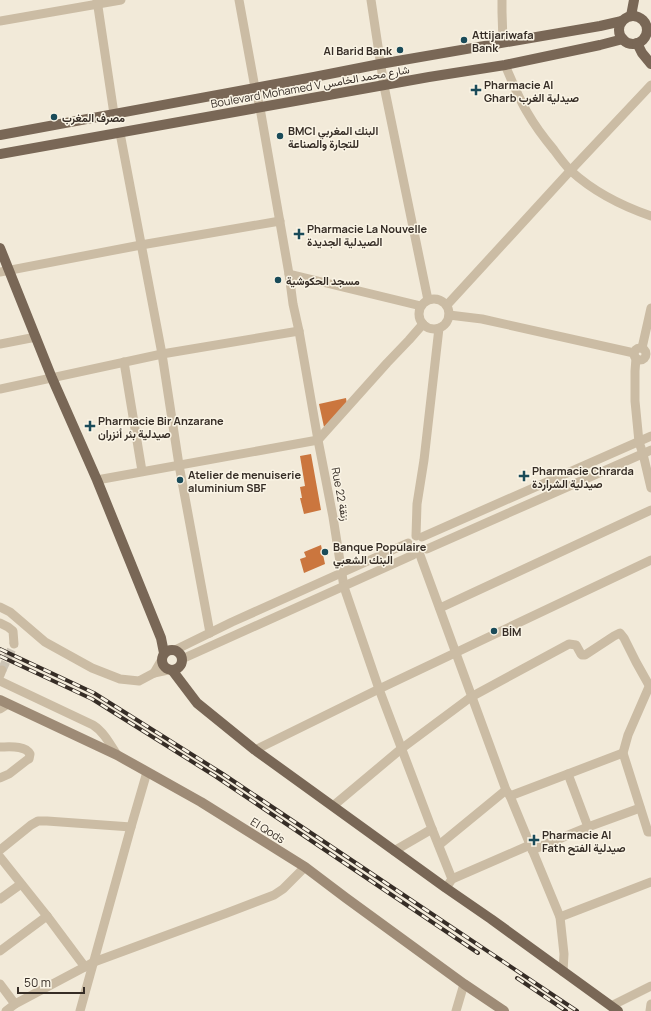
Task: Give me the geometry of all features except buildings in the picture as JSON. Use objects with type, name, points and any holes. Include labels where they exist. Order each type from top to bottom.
[{"type":"main road","points":[[627,19],[635,16],[644,20],[647,30],[646,35],[640,42],[627,42],[620,34],[620,29],[627,19],[634,0]]},
{"type":"main road","name":"Boulevard Mohamed V شارع محمد الخامس","points":[[0,135],[380,64],[600,26],[627,19]]},
{"type":"main road","name":"Boulevard Mohamed V شارع محمد الخامس","points":[[0,154],[429,77],[505,65],[623,39]]},
{"type":"main road","points":[[637,43],[642,53],[651,64]]},
{"type":"main road","points":[[0,248],[4,272],[36,337],[168,653]]},
{"type":"main road","points":[[168,653],[179,652],[181,655],[176,667],[185,687],[197,703],[255,750],[614,1008]]},
{"type":"main road","points":[[168,653],[162,664],[165,668],[176,667]]},
{"type":"street","points":[[0,21],[97,2],[121,0]]},
{"type":"street","name":"Rue 22 زنقة","points":[[239,0],[260,108],[293,304],[327,483],[344,587],[401,749],[452,879]]},
{"type":"street","points":[[370,0],[384,86],[428,300]]},
{"type":"street","points":[[502,0],[503,42]]},
{"type":"street","points":[[97,2],[114,114]]},
{"type":"street","points":[[505,65],[517,94],[535,126],[570,171],[612,200],[633,210],[651,216]]},
{"type":"street","points":[[447,305],[651,85]]},
{"type":"street","points":[[120,133],[162,354],[210,633]]},
{"type":"street","points":[[4,272],[141,245],[280,221]]},
{"type":"street","points":[[289,274],[421,306]]},
{"type":"street","points":[[433,298],[443,301],[447,305],[449,315],[446,323],[439,328],[430,329],[420,320],[419,310],[424,302],[433,298]]},
{"type":"street","points":[[647,355],[651,308]]},
{"type":"street","points":[[449,315],[482,319],[635,356]]},
{"type":"street","points":[[97,480],[318,440],[423,324]]},
{"type":"street","points":[[427,549],[427,542],[419,536],[417,504],[424,460],[439,328]]},
{"type":"street","points":[[0,389],[162,354],[299,331]]},
{"type":"street","points":[[0,344],[36,337]]},
{"type":"street","points":[[647,355],[637,348],[635,356],[635,401],[639,442],[647,452],[651,488]]},
{"type":"street","points":[[124,362],[142,471]]},
{"type":"street","points":[[154,673],[168,653],[232,622],[408,543],[410,540],[419,536],[651,436]]},
{"type":"street","points":[[0,607],[10,612],[45,642],[92,668],[120,679],[139,681],[154,673],[176,667],[344,587],[417,555],[423,554],[427,549],[647,452]]},
{"type":"street","points":[[440,608],[651,510]]},
{"type":"street","points":[[408,543],[408,550],[417,555],[440,608],[471,697],[508,793],[560,917],[564,954],[564,972]]},
{"type":"street","points":[[255,750],[379,689],[456,654],[651,560]]},
{"type":"street","points":[[0,623],[12,631],[14,644]]},
{"type":"street","points":[[333,806],[401,749],[471,697],[569,644],[576,645],[581,654],[585,655],[619,633],[622,634],[650,686],[628,735],[623,753],[640,808],[650,834]]},
{"type":"street","points":[[0,681],[93,725],[110,742],[117,755]]},
{"type":"street","name":"El Qods","points":[[3,704],[117,755],[201,802],[305,867],[503,1011]]},
{"type":"street","points":[[0,747],[24,749],[28,751],[30,756],[9,774],[0,778]]},
{"type":"street","points":[[439,845],[508,793],[568,774],[623,753]]},
{"type":"street","points":[[80,1011],[147,772]]},
{"type":"street","points":[[568,774],[588,827]]},
{"type":"street","points":[[446,888],[452,879],[640,808]]},
{"type":"street","points":[[0,850],[31,825],[38,822],[47,821],[131,827]]},
{"type":"street","points":[[394,851],[432,830]]},
{"type":"street","points":[[0,857],[85,967]]},
{"type":"street","points":[[6,1011],[15,1004],[94,962],[274,895],[283,889],[305,867]]},
{"type":"street","points":[[560,917],[651,882]]},
{"type":"street","points":[[0,899],[22,884]]},
{"type":"street","points":[[0,952],[47,916]]},
{"type":"street","points":[[0,984],[15,1004]]},
{"type":"street","points":[[456,1011],[464,984]]},
{"type":"street","points":[[614,1008],[651,986]]},
{"type":"street","points":[[650,1011],[651,1004]]},
{"type":"tunnel","points":[[2,670],[14,644]]},
{"type":"railway","points":[[0,649],[94,693],[223,774],[577,1011]]},
{"type":"railway","points":[[0,656],[92,699],[215,776],[478,953]]},
{"type":"railway","points":[[517,978],[566,1011]]},
{"type":"place","name":"Attijariwafa Bank","points":[[464,40]]},
{"type":"place","name":"Al Barid Bank","points":[[400,50]]},
{"type":"place","name":"Pharmacie Al Gharb صيدلية الغرب","points":[[476,90]]},
{"type":"place","name":"مصرف المغرب","points":[[54,117]]},
{"type":"place","name":"BMCI البنك المغربي للتجارة والصناعة","points":[[280,136]]},
{"type":"place","name":"Pharmacie La Nouvelle الصيدلية الجديدة","points":[[299,234]]},
{"type":"place","name":"مسجد الحكوشية","points":[[278,280]]},
{"type":"place","name":"Pharmacie Bir Anzarane صيدلية بئر أنزران","points":[[90,426]]},
{"type":"place","name":"Pharmacie Chrarda صيدلية الشراردة","points":[[524,476]]},
{"type":"place","name":"Atelier de menuiserie aluminium SBF","points":[[180,480]]},
{"type":"place","name":"Banque Populaire البنك الشعبي","points":[[325,552]]},
{"type":"place","name":"BİM","points":[[494,631]]},
{"type":"place","name":"Pharmacie Al Fath صيدلية الفتح","points":[[534,840]]}]
